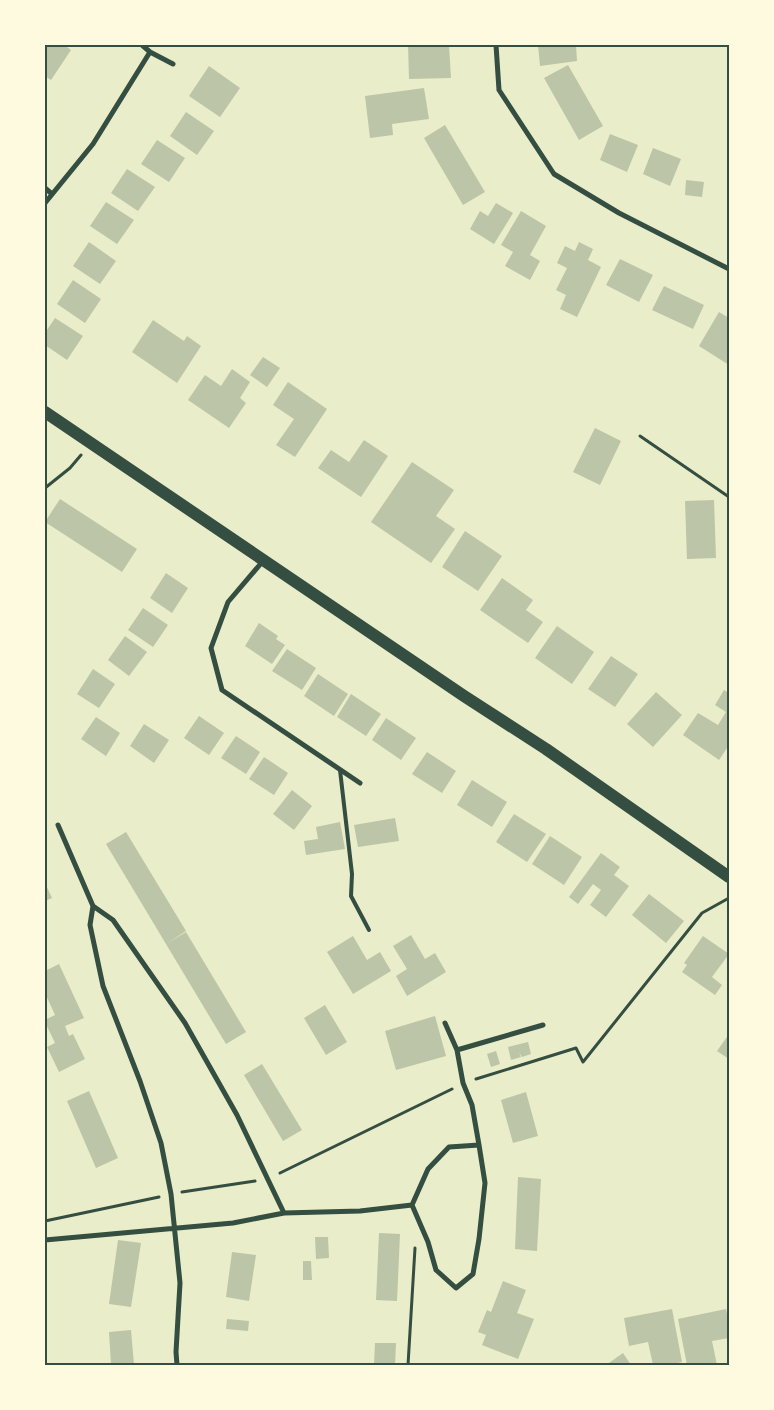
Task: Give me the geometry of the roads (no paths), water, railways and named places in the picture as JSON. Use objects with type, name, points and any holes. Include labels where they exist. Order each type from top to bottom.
[{"type":"main road","points":[[45,412],[263,561],[546,749],[729,877]]},
{"type":"street","points":[[142,45],[150,52],[173,64]]},
{"type":"street","points":[[496,45],[499,90],[554,174],[619,213],[729,269]]},
{"type":"street","points":[[45,203],[93,144],[150,52]]},
{"type":"street","points":[[45,188],[52,194]]},
{"type":"street","points":[[263,561],[228,602],[211,648],[222,690],[360,783]]},
{"type":"street","points":[[58,825],[93,906],[113,920],[185,1023],[236,1115],[284,1213]]},
{"type":"street","points":[[93,906],[90,925],[103,986],[140,1081],[160,1143],[171,1194],[180,1283],[177,1365]]},
{"type":"street","points":[[445,1023],[457,1050],[463,1083],[472,1104],[479,1145],[485,1183],[473,1274],[456,1288],[436,1270],[428,1242],[412,1204],[428,1169],[449,1147],[479,1145]]},
{"type":"street","points":[[457,1050],[542,1025]]},
{"type":"street","points":[[45,1240],[233,1223],[284,1213],[360,1211],[412,1204]]},
{"type":"lane","points":[[340,770],[352,874],[350,896],[369,930]]}]
